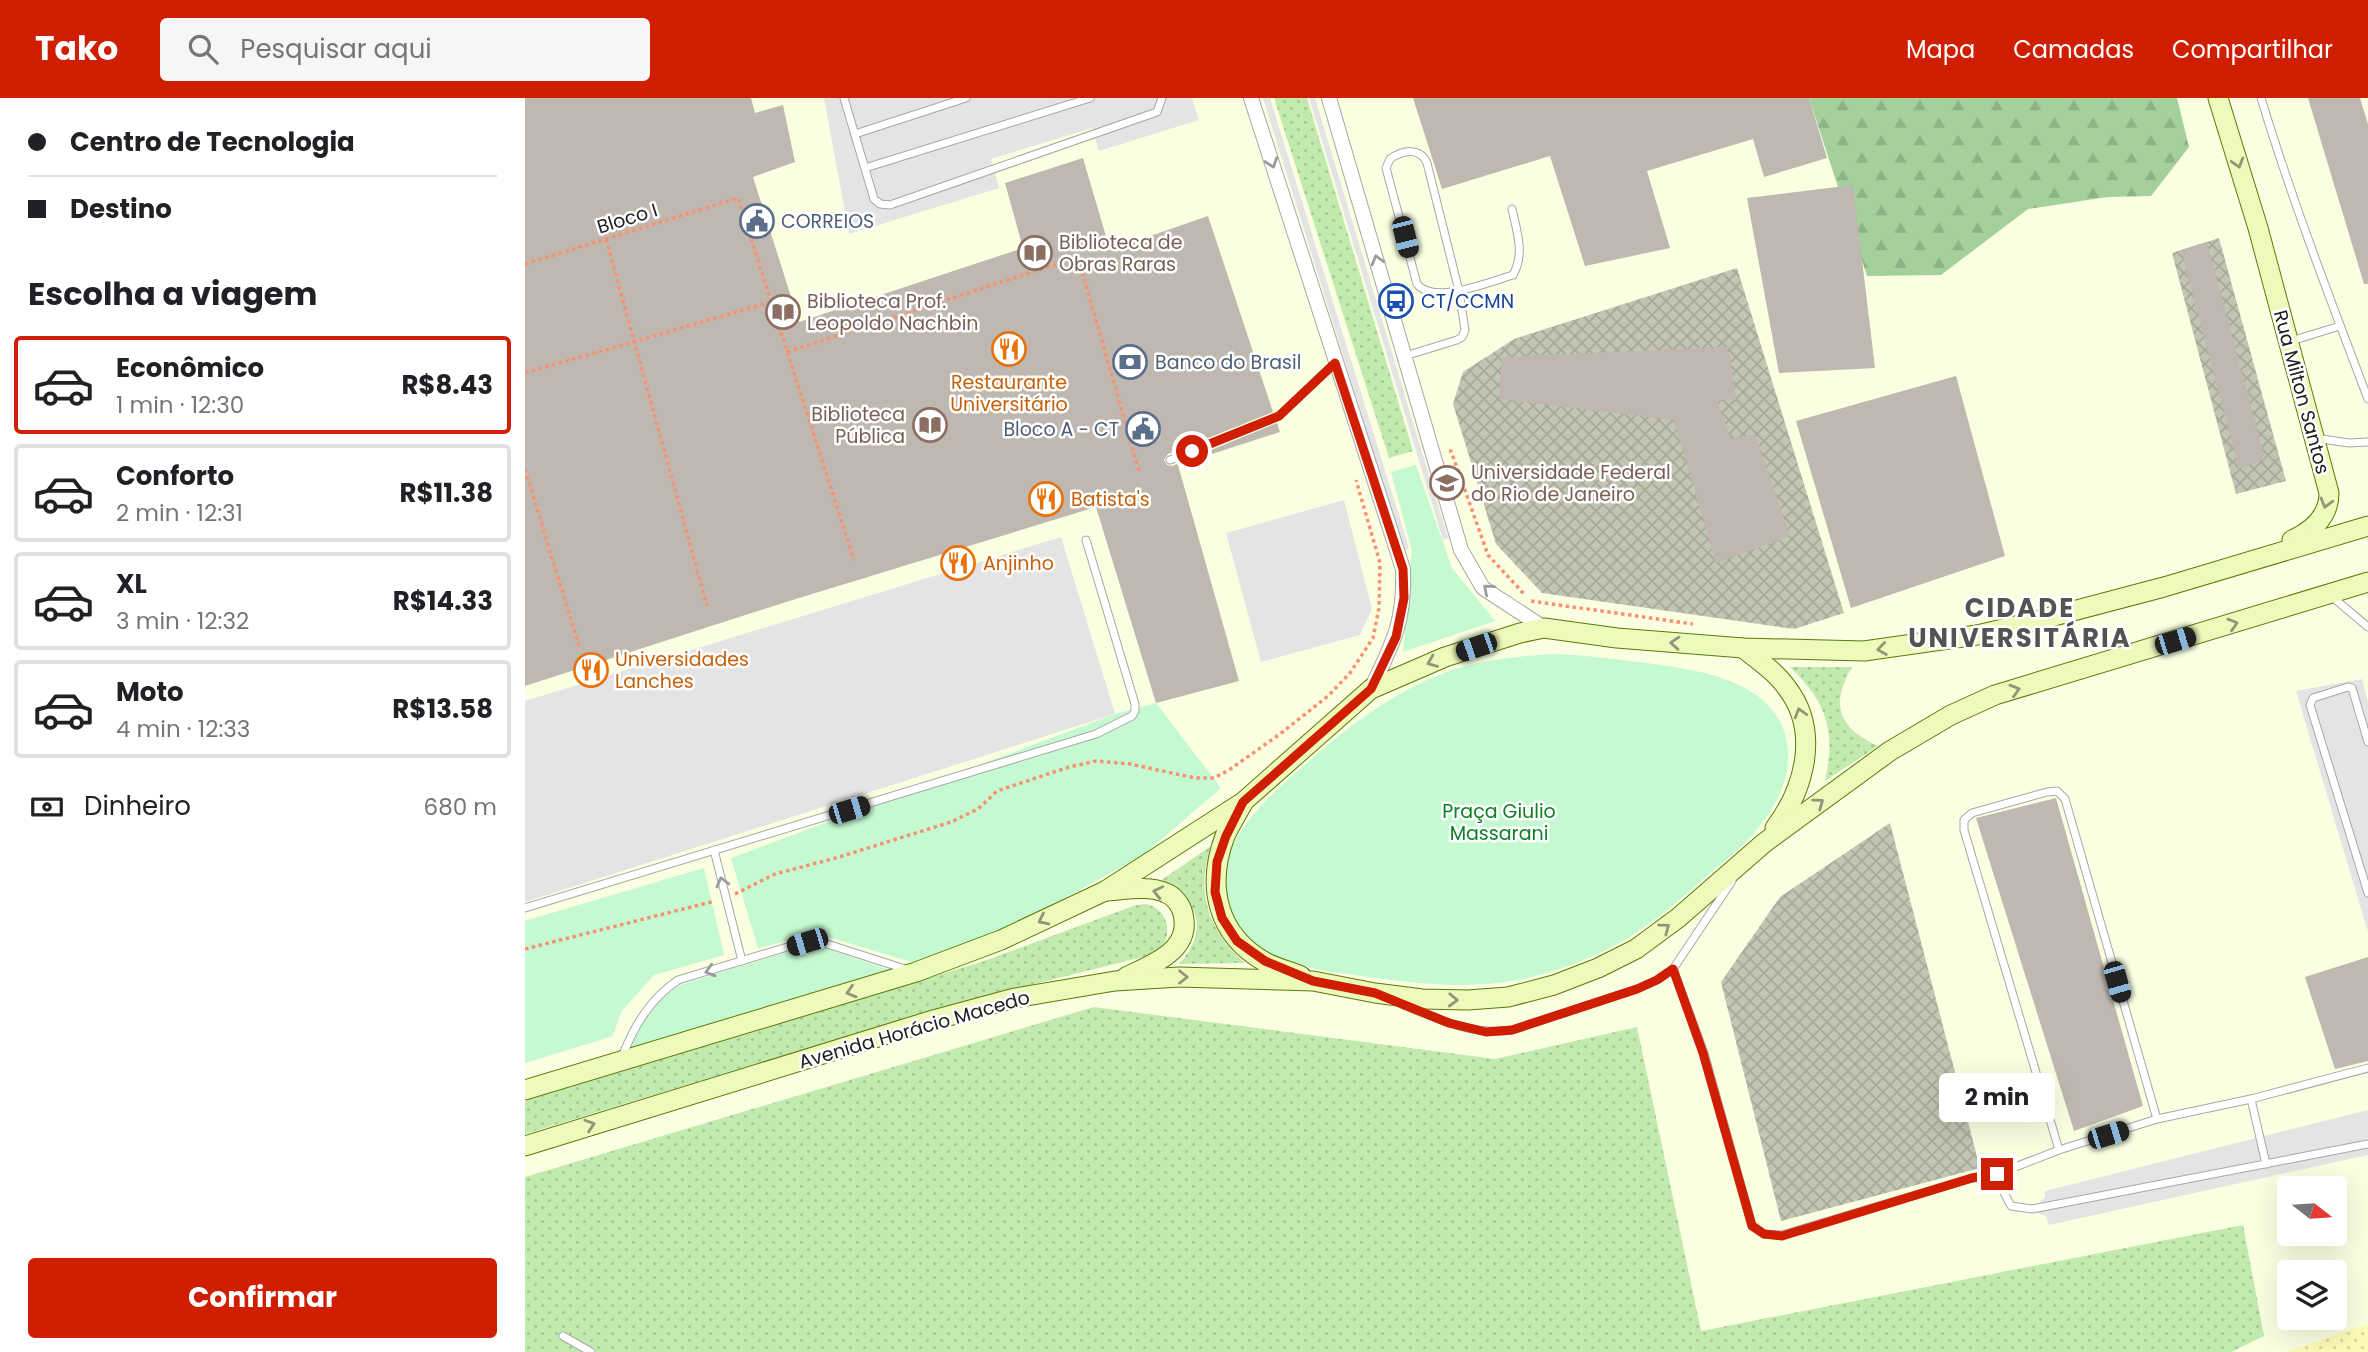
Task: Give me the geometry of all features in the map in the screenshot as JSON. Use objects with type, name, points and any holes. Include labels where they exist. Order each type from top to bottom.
[{"type":"street","points":[[1251,98],[1403,569],[1404,598],[1396,637],[1371,689]]},
{"type":"street","points":[[1329,98],[1461,550],[1483,588],[1544,628]]},
{"type":"street","name":"Rua Milton Santos","points":[[2164,587],[2179,577],[2212,564],[2290,541],[2316,526],[2328,507],[2329,494],[2315,438],[2258,228],[2218,98]]},
{"type":"street","points":[[525,1090],[916,972],[1001,940],[1105,891],[1243,802],[1371,689],[1445,657],[1520,633],[1544,628],[1617,638],[1743,648],[1876,650],[2003,629],[2164,587],[2368,526]]},
{"type":"street","points":[[1243,802],[1217,862],[1215,892],[1222,918],[1237,941],[1265,961],[1313,981],[1422,999],[1508,997],[1554,985],[1598,968],[1636,949],[1678,918],[1764,843],[1890,751],[1951,715],[1984,700],[2368,582]]},
{"type":"street","points":[[1743,648],[1787,687],[1799,705],[1806,736],[1805,763],[1796,793],[1787,813],[1764,843]]},
{"type":"street","points":[[1105,891],[1137,889],[1166,892],[1177,901],[1183,913],[1184,928],[1180,942],[1172,953],[1115,981]]},
{"type":"street","name":"Avenida Horácio Macedo","points":[[525,1146],[1015,998],[1115,981],[1179,977],[1313,981]]},
{"type":"lane","points":[[843,98],[874,200],[890,205],[1157,112],[1162,98]]},
{"type":"lane","points":[[855,134],[966,98]]},
{"type":"lane","points":[[865,168],[1090,98]]},
{"type":"lane","points":[[2261,98],[2283,167],[2368,399]]},
{"type":"lane","points":[[1405,356],[1462,337],[1465,330],[1459,291],[1424,155],[1417,151],[1395,155],[1390,159],[1387,168],[1417,284],[1429,293],[1459,291],[1513,275],[1519,265],[1520,252],[1512,209]]},
{"type":"lane","points":[[2289,342],[2340,326]]},
{"type":"lane","points":[[1170,460],[1279,416],[1335,363]]},
{"type":"lane","points":[[2315,438],[2349,443],[2368,442]]},
{"type":"lane","points":[[525,908],[1096,734],[1132,716],[1135,704],[1086,540]]},
{"type":"lane","points":[[2329,595],[2368,627]]},
{"type":"lane","points":[[2368,743],[2352,688],[2313,698],[2310,705],[2368,893]]},
{"type":"lane","points":[[2059,1150],[1964,830],[1964,820],[1972,813],[2047,792],[2057,791],[2065,799],[2157,1119]]},
{"type":"lane","points":[[714,850],[742,961]]},
{"type":"lane","points":[[1375,993],[1449,1023],[1486,1032],[1498,1032],[1512,1030],[1637,989],[1673,969],[1748,857]]},
{"type":"lane","points":[[619,1062],[633,1028],[666,988],[678,980],[807,942],[916,972]]},
{"type":"lane","points":[[1673,969],[1703,1053],[1752,1226],[1774,1237],[1972,1178],[1997,1174],[2059,1150],[2157,1119],[2252,1099],[2368,1068]]},
{"type":"lane","points":[[2252,1099],[2266,1164]]},
{"type":"lane","points":[[1997,1174],[2011,1206],[2032,1209],[2368,1144]]},
{"type":"lane","points":[[563,1336],[591,1352]]},
{"type":"path","name":"Bloco I","points":[[525,264],[737,198],[771,302]]},
{"type":"path","points":[[606,239],[707,606]]},
{"type":"path","points":[[787,352],[1078,257],[1139,471]]},
{"type":"path","points":[[525,373],[771,302],[854,560]]},
{"type":"path","points":[[1434,454],[1451,451],[1488,555],[1530,600],[1695,624]]},
{"type":"path","points":[[525,469],[579,646]]},
{"type":"path","points":[[525,949],[726,898],[775,874],[951,822],[978,809],[997,791],[1069,767],[1096,761],[1130,764],[1195,778],[1214,778],[1229,770],[1328,696],[1350,673],[1373,638],[1379,608],[1380,563],[1354,473],[1370,469]]},
{"type":"shaded area","name":"Universidade Federal do Rio de Janeiro","points":[[525,98],[2368,98],[2368,1352],[525,1352],[525,1063],[613,1036],[620,1012],[654,975],[724,955],[703,868],[525,921]]},
{"type":"shaded area","points":[[824,98],[1192,98],[1199,120],[1099,151],[1092,128],[991,159],[999,188],[849,234]]},
{"type":"shaded area","points":[[1263,98],[1270,98],[1409,548],[1404,551]]},
{"type":"shaded area","points":[[1309,98],[1315,98],[1448,538],[1443,540]]},
{"type":"shaded area","points":[[2219,238],[2286,481],[2236,494],[2172,253]]},
{"type":"shaded area","points":[[1737,268],[1844,613],[1794,629],[1542,593],[1496,544],[1453,404],[1463,372],[1514,339]]},
{"type":"shaded area","points":[[1344,500],[1372,609],[1360,635],[1261,662],[1226,533]]},
{"type":"shaded area","points":[[1061,537],[1115,714],[525,902],[525,701]]},
{"type":"shaded area","points":[[2362,679],[2368,702],[2368,932],[2296,691]]},
{"type":"shaded area","points":[[1890,823],[1980,1168],[1781,1221],[1721,982],[1780,897]]},
{"type":"shaded area","points":[[2368,1110],[2368,1155],[2049,1225],[2046,1216],[2039,1214],[2037,1205],[2045,1197],[2045,1191]]},
{"type":"green space","points":[[1274,98],[1307,98],[1413,451],[1389,458]]},
{"type":"green space","points":[[1809,98],[2177,98],[2189,147],[2151,196],[2108,197],[2028,209],[1941,275],[1867,276]]},
{"type":"green space","points":[[1416,465],[1452,568],[1495,621],[1403,652],[1412,551],[1391,472]]},
{"type":"green space","name":"Praça Giulio Massarani","points":[[1554,654],[1691,670],[1737,684],[1757,695],[1772,710],[1783,729],[1788,764],[1778,798],[1752,836],[1665,911],[1624,940],[1580,962],[1518,980],[1477,985],[1437,984],[1324,970],[1277,957],[1250,941],[1239,929],[1234,922],[1226,893],[1225,872],[1228,855],[1250,818],[1301,768],[1365,716],[1399,694],[1436,676],[1494,660]]},
{"type":"green space","points":[[1790,667],[1852,667],[1841,693],[1842,714],[1854,731],[1878,746],[1825,781],[1829,747],[1826,718],[1813,693]]},
{"type":"green space","points":[[1156,703],[1221,788],[1142,856],[1020,922],[915,963],[818,934],[758,948],[731,858],[1115,714]]},
{"type":"green space","points":[[1211,846],[1205,879],[1209,910],[1222,938],[1245,963],[1179,964],[1196,936],[1194,912],[1179,895],[1157,883]]},
{"type":"green space","points":[[704,868],[724,955],[654,975],[621,1012],[613,1036],[525,1063],[525,921]]},
{"type":"green space","points":[[1147,904],[1162,914],[1167,924],[1165,943],[1151,955],[901,1020],[525,1134],[525,1101],[981,962],[1136,905]]},
{"type":"green space","points":[[806,946],[819,946],[893,971],[628,1054],[635,1031],[667,993],[680,985]]},
{"type":"green space","points":[[1094,1007],[1495,1059],[1637,1027],[1701,1331],[2243,1225],[2264,1336],[2231,1352],[525,1352],[525,1177]]},
{"type":"sand","points":[[2368,1324],[2368,1352],[2285,1352]]},
{"type":"building","points":[[525,98],[751,98],[755,113],[783,105],[795,162],[753,177],[799,322],[1023,248],[1005,183],[1083,158],[1110,250],[1208,216],[1273,412],[1168,454],[1164,460],[1167,465],[1172,466],[1277,423],[1280,432],[1178,465],[1239,681],[1156,703],[1096,507],[525,686]]},
{"type":"building","points":[[1413,98],[1809,98],[1827,158],[1764,177],[1753,139],[1647,171],[1670,248],[1585,266],[1550,156],[1442,189]]},
{"type":"building","points":[[2308,98],[2360,98],[2368,124],[2368,284],[2364,284]]},
{"type":"building","points":[[1853,185],[1875,368],[1779,373],[1747,198]]},
{"type":"building","points":[[2207,242],[2265,459],[2239,469],[2181,250]]},
{"type":"building","points":[[1728,347],[1736,400],[1717,400],[1731,439],[1755,434],[1790,536],[1716,563],[1674,420],[1499,399],[1502,357]]},
{"type":"building","points":[[1956,376],[2005,556],[1851,608],[1796,421]]},
{"type":"building","points":[[2056,798],[2143,1106],[2074,1131],[1976,818]]},
{"type":"building","points":[[2368,957],[2368,1061],[2335,1069],[2305,977]]},
{"type":"place","name":"CORREIOS","points":[[757,221]]},
{"type":"place","name":"Biblioteca de Obras Raras","points":[[1035,253]]},
{"type":"place","name":"CT/CCMN","points":[[1396,301]]},
{"type":"place","name":"Biblioteca Prof. Leopoldo Nachbin","points":[[783,312]]},
{"type":"place","name":"Restaurante Universitário","points":[[1009,349]]},
{"type":"place","name":"Banco do Brasil","points":[[1130,362]]},
{"type":"place","name":"Biblioteca Pública","points":[[930,425]]},
{"type":"place","name":"Bloco A - CT","points":[[1143,429]]},
{"type":"place","name":"Universidade Federal do Rio de Janeiro","points":[[1447,483]]},
{"type":"place","name":"Batista's","points":[[1046,499]]},
{"type":"place","name":"Anjinho","points":[[958,563]]},
{"type":"place","name":"Universidades Lanches","points":[[591,670]]},
{"type":"district","name":"CIDADE UNIVERSITÁRIA","points":[[2020,623]]},
{"type":"route","points":[[1192,451],[1279,416],[1335,363],[1403,569],[1404,598],[1396,637],[1371,689],[1243,802],[1226,836],[1217,862],[1215,892],[1222,918],[1237,941],[1265,961],[1313,981],[1375,993],[1449,1023],[1486,1032],[1512,1030],[1637,989],[1673,969],[1703,1053],[1752,1226],[1764,1234],[1782,1236],[1982,1175],[1997,1174]]}]
